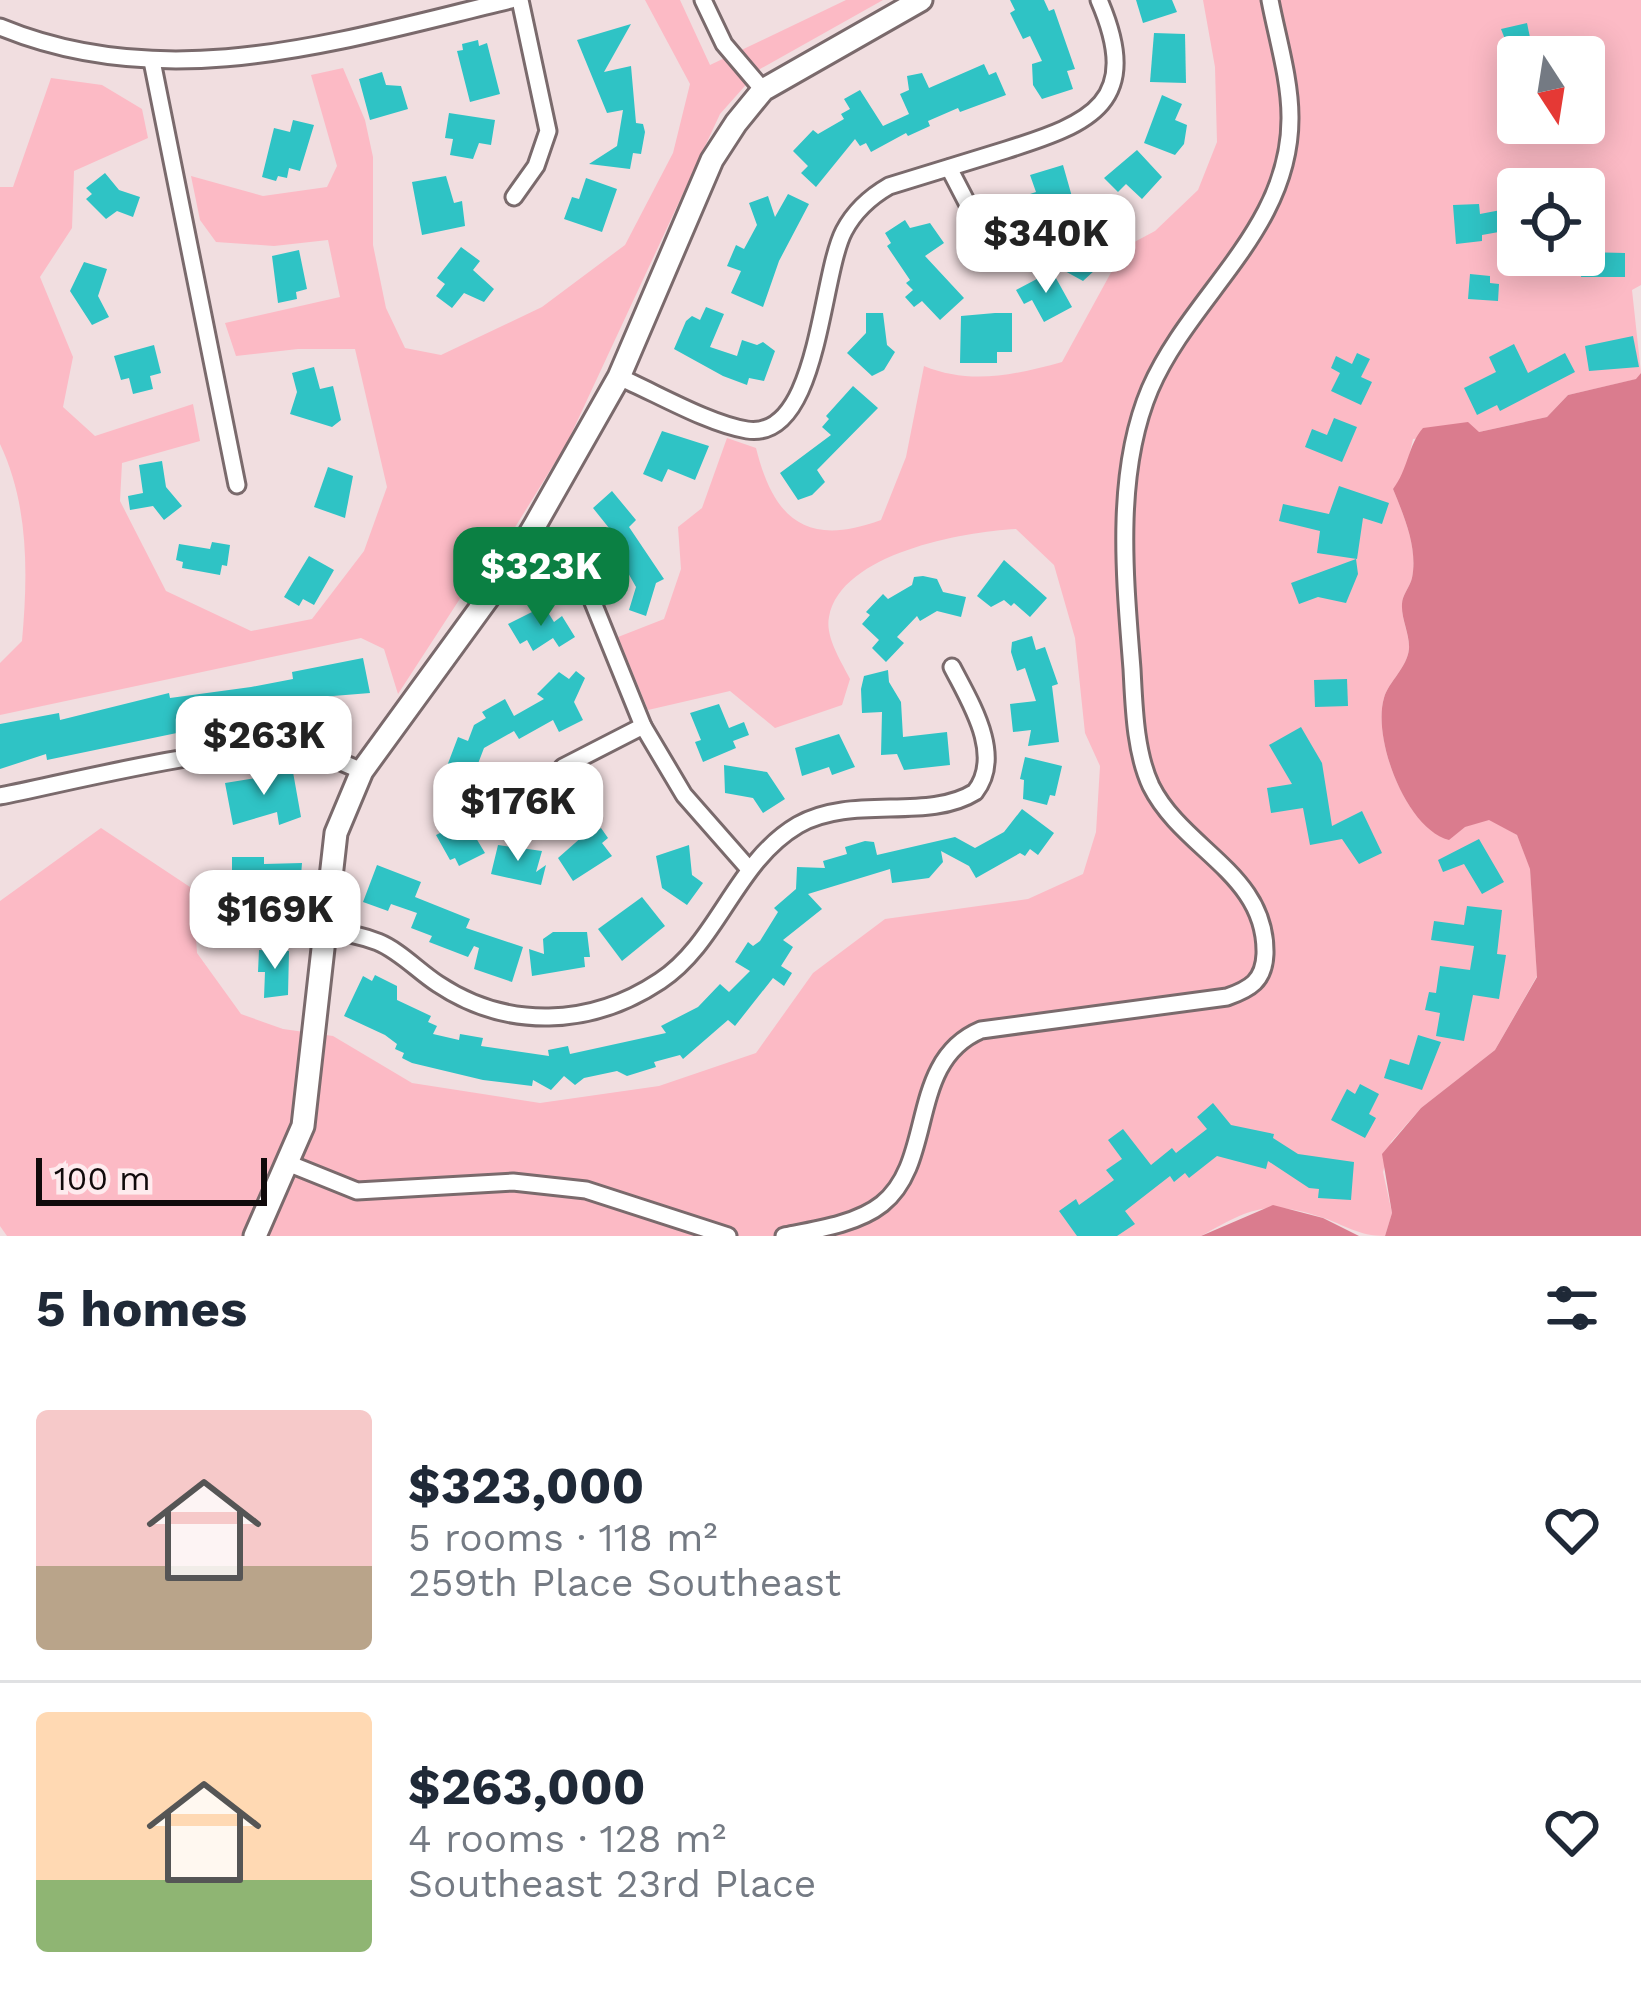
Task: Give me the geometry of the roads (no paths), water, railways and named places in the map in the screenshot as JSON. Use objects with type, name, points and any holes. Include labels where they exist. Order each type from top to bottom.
[{"type":"street","points":[[0,26],[60,47],[152,61],[250,58],[511,0]]},
{"type":"street","points":[[514,197],[536,166],[548,131],[520,0]]},
{"type":"street","points":[[703,0],[724,44],[764,90]]},
{"type":"street","points":[[255,1236],[290,1164],[309,1096],[336,833],[362,770],[509,569],[535,525],[620,376],[712,160],[764,90],[921,0]]},
{"type":"street","points":[[620,376],[737,428],[767,430],[780,423],[799,400],[846,227],[870,197],[889,186],[1070,130],[1098,112],[1107,96],[1114,62],[1099,0]]},
{"type":"street","points":[[784,1236],[846,1220],[886,1201],[905,1174],[920,1118],[943,1062],[964,1037],[998,1027],[1227,997],[1260,978],[1265,949],[1257,905],[1164,806],[1143,760],[1131,663],[1126,516],[1132,449],[1150,388],[1265,217],[1284,162],[1291,114],[1270,0]]},
{"type":"street","points":[[152,61],[237,485]]},
{"type":"street","points":[[949,168],[992,251]]},
{"type":"street","points":[[535,525],[592,600],[643,726],[684,795],[748,869]]},
{"type":"street","points":[[225,924],[326,930],[391,948],[440,986],[492,1011],[518,1017],[589,1013],[666,978],[702,938],[748,869],[795,827],[843,809],[961,800],[975,792],[987,760],[977,717],[952,667]]},
{"type":"street","points":[[542,795],[563,767],[643,726]]},
{"type":"street","points":[[0,796],[214,756],[290,749],[362,770]]},
{"type":"street","points":[[290,1164],[357,1191],[513,1182],[586,1190],[728,1236]]}]
